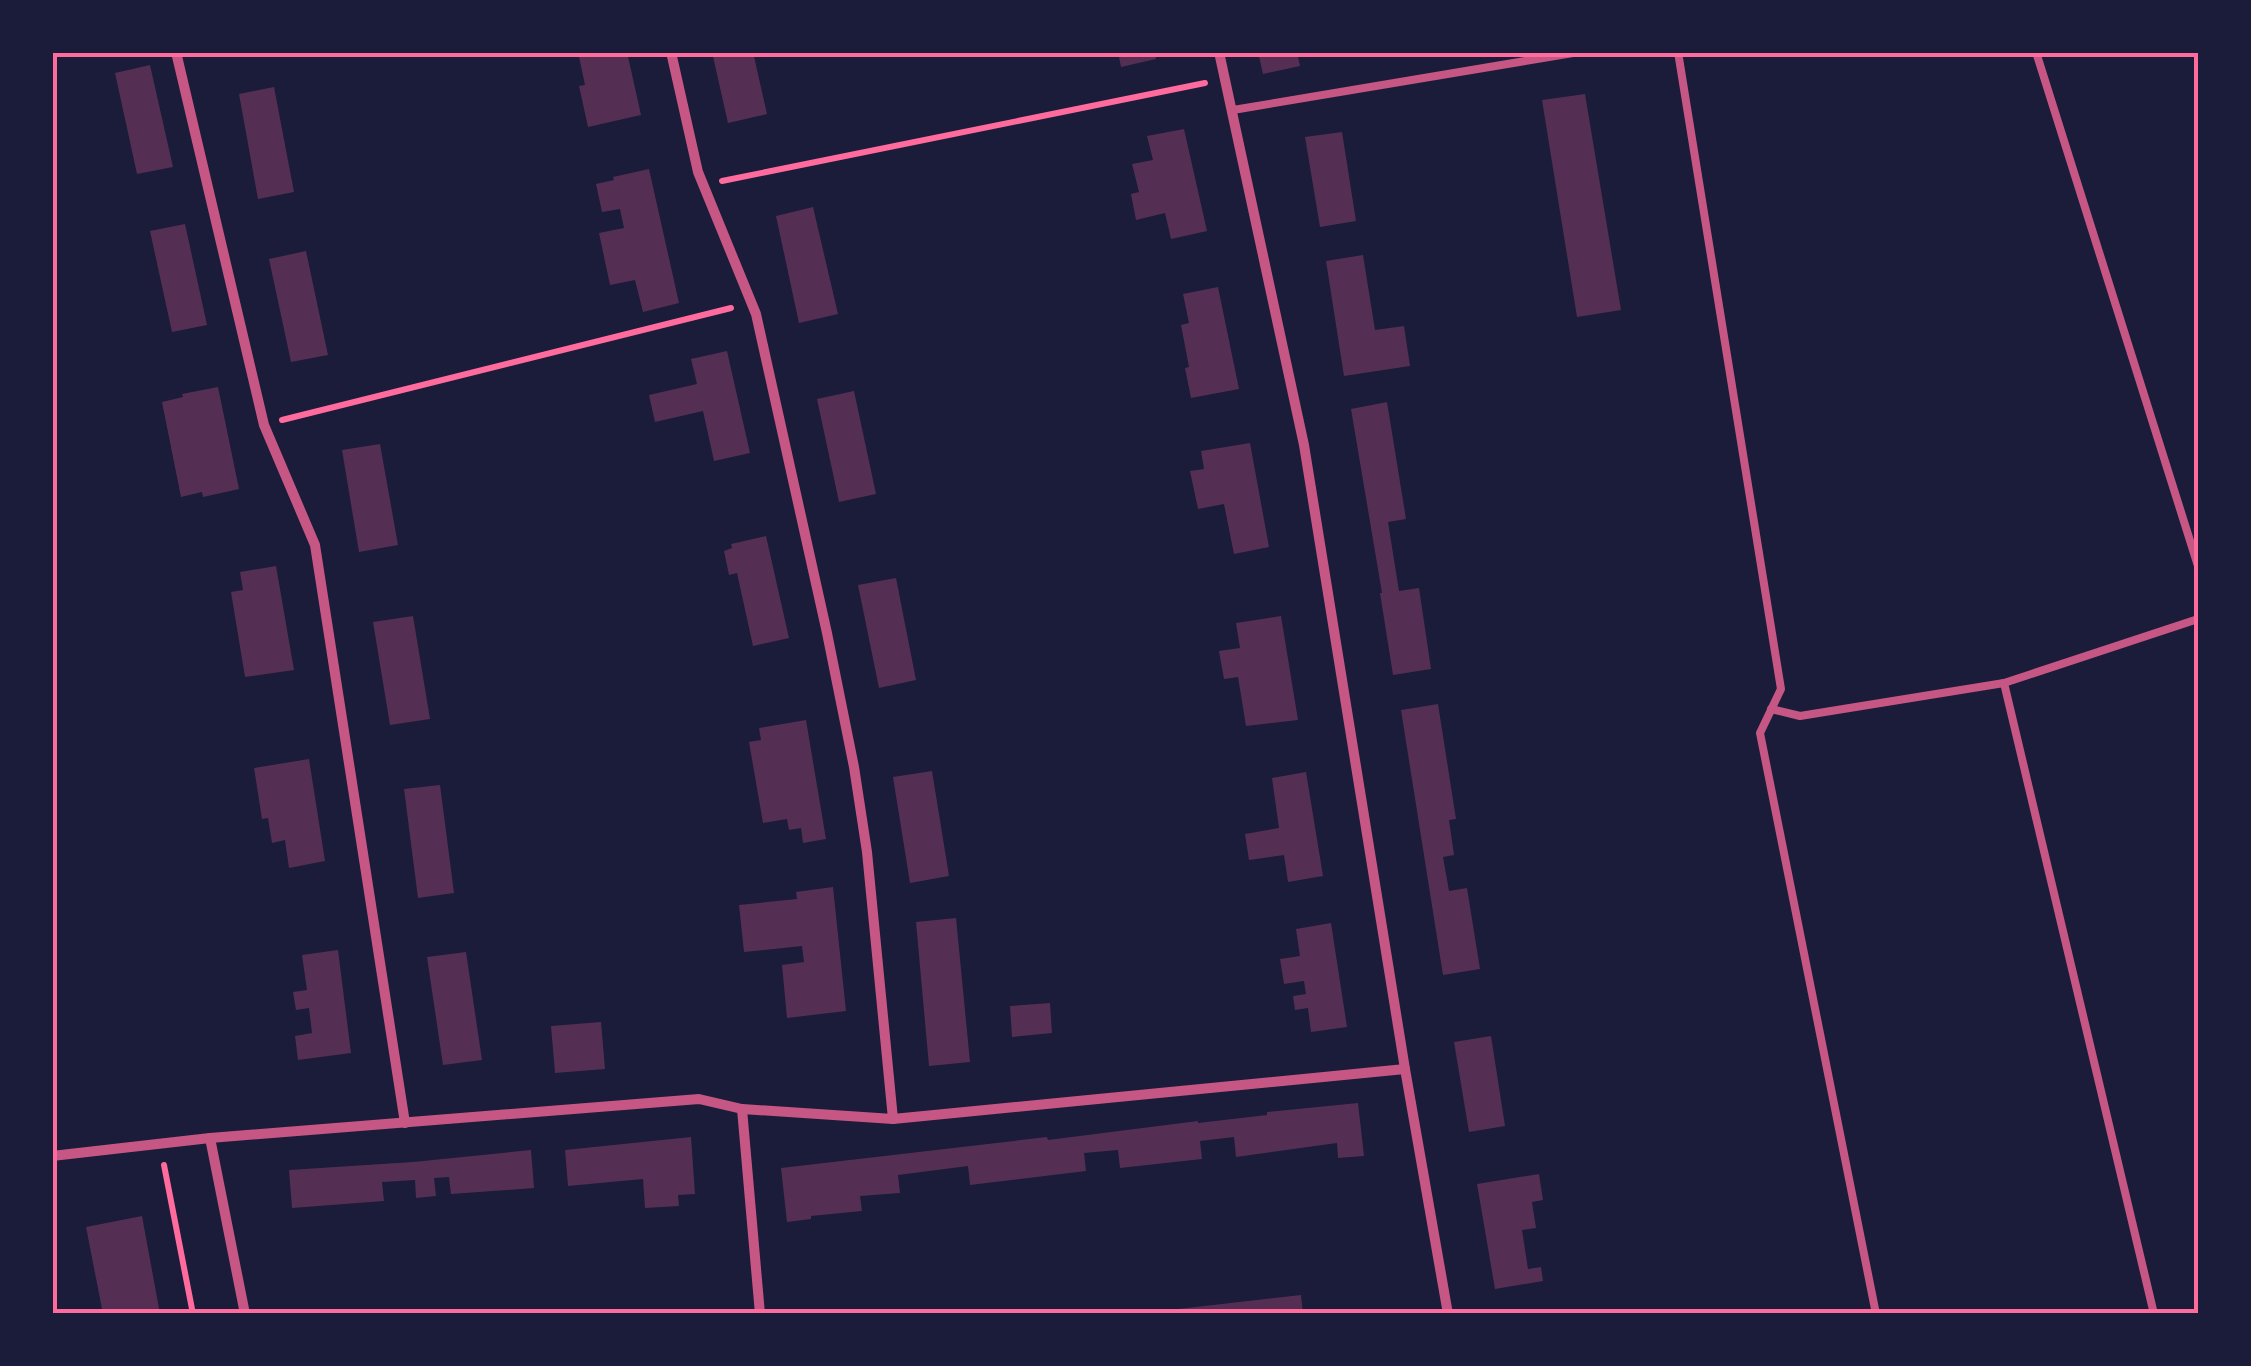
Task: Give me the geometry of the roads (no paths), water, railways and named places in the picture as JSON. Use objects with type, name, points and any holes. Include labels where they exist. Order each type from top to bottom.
[{"type":"street","points":[[176,52],[264,424],[315,545],[406,1122]]},
{"type":"street","points":[[672,52],[703,185],[751,302],[827,632],[867,852],[894,1119]]},
{"type":"street","points":[[1219,52],[1304,445],[1404,1069],[1448,1314]]},
{"type":"street","points":[[52,1156],[210,1138],[698,1100],[742,1108],[894,1119],[1404,1069]]},
{"type":"street","points":[[742,1108],[760,1314]]},
{"type":"street","points":[[210,1138],[246,1314]]},
{"type":"lane","points":[[1233,110],[1579,52]]},
{"type":"lane","points":[[1678,52],[1781,689],[1760,733],[1876,1314]]},
{"type":"lane","points":[[2036,52],[2198,566]]},
{"type":"lane","points":[[1771,709],[1800,716],[2004,683],[2198,619]]},
{"type":"lane","points":[[2004,683],[2154,1314]]}]
